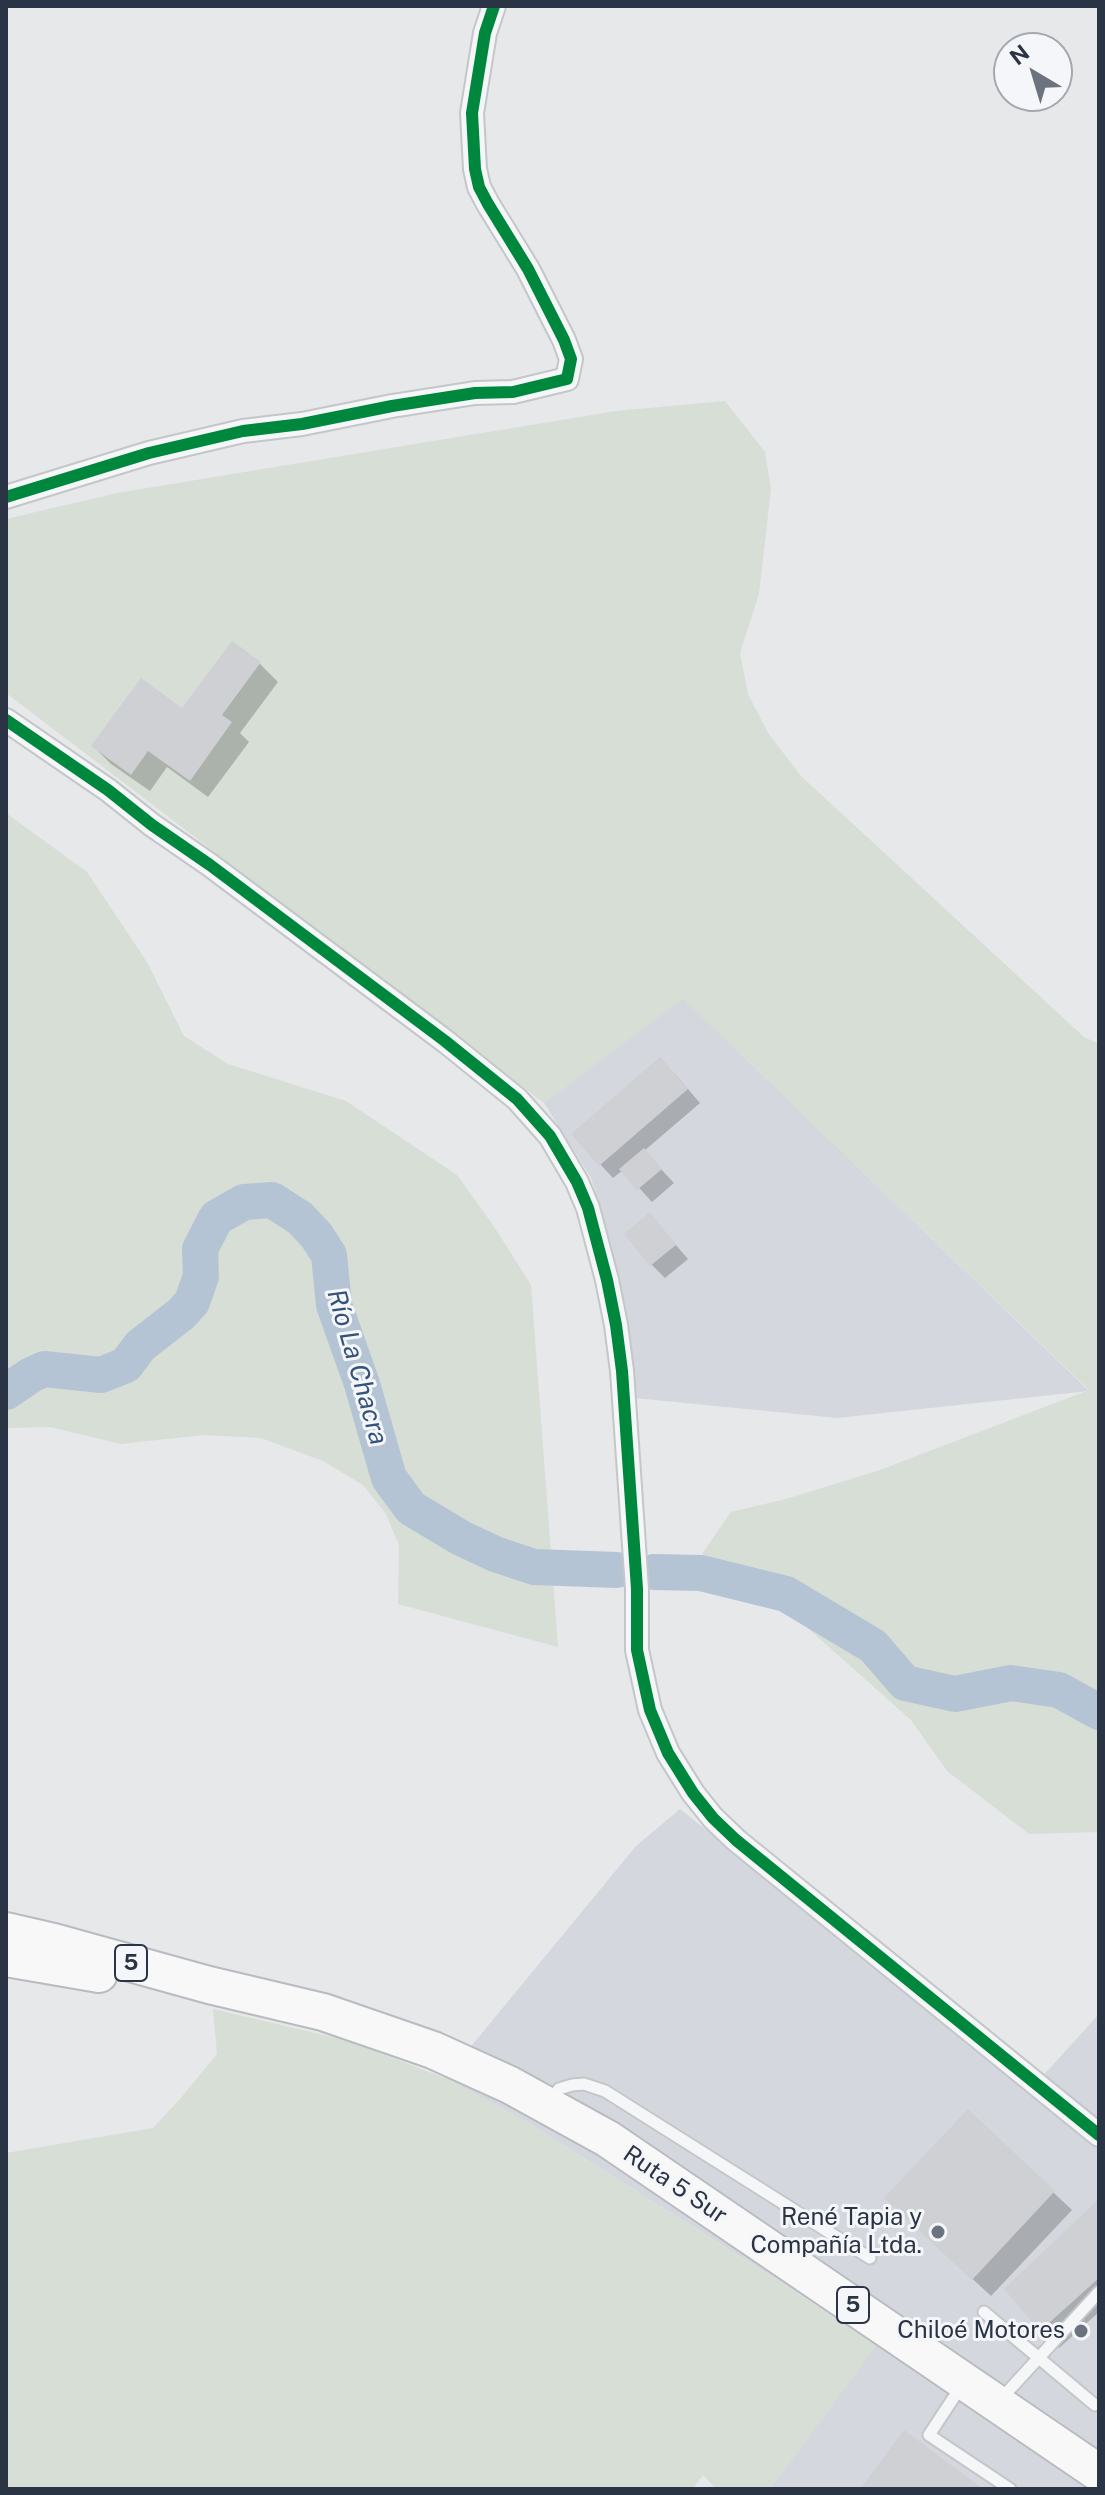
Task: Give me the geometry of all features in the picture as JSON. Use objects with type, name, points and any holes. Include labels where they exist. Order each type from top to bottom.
[{"type":"highway","name":"Ruta 5 Sur","points":[[6,1931],[323,2012],[472,2067],[547,2104],[608,2139],[1099,2473]]},
{"type":"highway","name":"Ruta 5 Sur","points":[[6,1958],[74,1972],[209,1985]]},
{"type":"street","points":[[6,497],[149,453],[243,431],[302,424],[475,393],[522,391],[567,379],[571,359],[564,340],[528,269],[483,196],[475,169],[472,113],[485,33],[494,6]]},
{"type":"street","points":[[6,720],[108,790],[445,1041],[517,1099],[550,1136],[577,1182],[588,1208],[610,1295],[622,1371],[637,1589],[637,1650],[650,1710],[668,1753],[693,1793],[736,1840],[1099,2135]]},
{"type":"lane","points":[[547,2104],[559,2089],[572,2085],[584,2084],[605,2091],[870,2258]]},
{"type":"lane","points":[[997,2403],[1099,2292]]},
{"type":"lane","points":[[984,2312],[1095,2405]]},
{"type":"lane","points":[[964,2381],[929,2435],[1010,2489]]},
{"type":"shaded area","points":[[725,401],[765,452],[771,489],[759,594],[740,653],[748,694],[768,733],[801,776],[1084,1037],[1099,1044],[1099,1832],[1029,1834],[947,1771],[911,1720],[784,1607],[702,1554],[731,1512],[786,1499],[880,1470],[1089,1390],[683,999],[544,1103],[6,693],[6,519],[117,493],[616,411]]},
{"type":"shaded area","points":[[6,813],[87,872],[147,962],[184,1036],[228,1064],[346,1101],[457,1175],[493,1225],[531,1285],[558,1647],[398,1604],[399,1545],[386,1514],[363,1485],[323,1461],[261,1438],[203,1435],[121,1444],[50,1427],[6,1428]]},
{"type":"shaded area","points":[[683,998],[1089,1391],[837,1418],[635,1398],[611,1244],[591,1178],[544,1103]]},
{"type":"shaded area","points":[[680,1809],[1030,2090],[1099,2014],[1099,2489],[770,2489],[877,2343],[527,2122],[445,2078],[636,1846]]},
{"type":"shaded area","points":[[213,2009],[345,2040],[445,2078],[527,2122],[878,2344],[770,2489],[716,2489],[703,2475],[693,2489],[6,2489],[6,2153],[153,2128],[217,2054]]},
{"type":"building","points":[[232,641],[261,662],[222,715],[232,722],[190,781],[148,751],[131,775],[91,746],[141,678],[182,708]]},
{"type":"building","points":[[660,1057],[688,1089],[599,1166],[571,1134]]},
{"type":"building","points":[[644,1148],[662,1169],[637,1190],[619,1169]]},
{"type":"building","points":[[650,1212],[676,1245],[650,1266],[624,1234]]},
{"type":"building","points":[[968,2109],[1055,2191],[972,2280],[884,2198]]},
{"type":"building","points":[[1099,2199],[1099,2278],[1040,2331],[1004,2289]]},
{"type":"building","points":[[904,2430],[983,2489],[860,2489]]},
{"type":"waterway","name":"Río La Chacra","points":[[6,1392],[44,1369],[101,1375],[126,1365],[140,1346],[192,1302],[201,1276],[200,1249],[216,1218],[244,1202],[272,1200],[300,1218],[329,1255],[334,1305],[362,1384],[389,1478],[411,1508],[461,1538],[534,1567],[617,1570]]},
{"type":"waterway","name":"Río La Chacra","points":[[654,1572],[701,1573],[786,1594],[873,1646],[905,1683],[955,1694],[1011,1683],[1059,1690],[1099,1712]]},
{"type":"cycle path","points":[[6,497],[149,453],[243,431],[302,424],[475,393],[513,392],[567,379],[571,359],[564,340],[528,269],[479,187],[475,169],[472,113],[485,33],[494,6]]},
{"type":"cycle path","points":[[6,720],[108,790],[445,1041],[517,1099],[550,1136],[577,1182],[588,1208],[616,1325],[637,1589],[637,1650],[650,1710],[668,1753],[693,1793],[736,1840],[1099,2135]]},
{"type":"place","name":"René Tapia y Compañía Ltda.","points":[[938,2232]]},
{"type":"place","name":"Chiloé Motores","points":[[1081,2331]]}]
